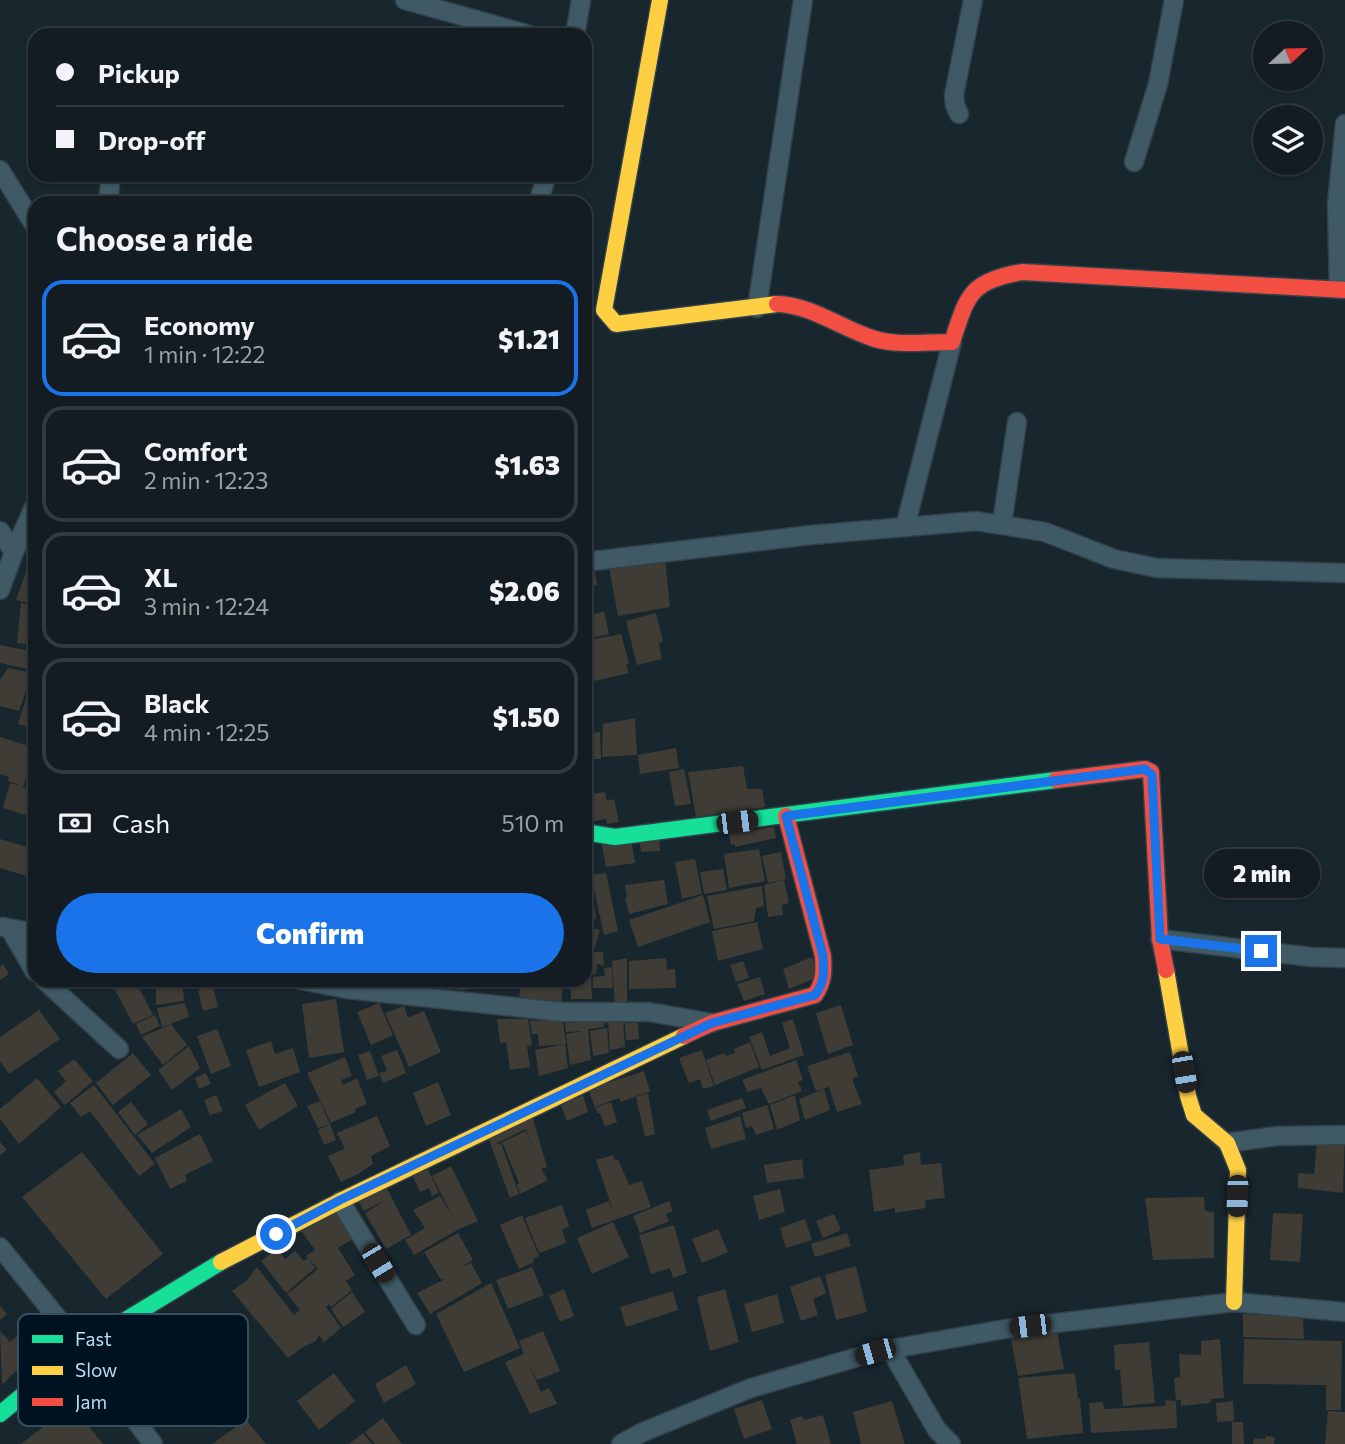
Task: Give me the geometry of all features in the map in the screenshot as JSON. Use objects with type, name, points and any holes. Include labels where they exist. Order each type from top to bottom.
[{"type":"street","points":[[405,0],[505,28]]},
{"type":"street","points":[[576,28],[581,0]]},
{"type":"street","points":[[660,0],[604,310],[616,324],[626,324],[780,303],[854,332],[898,344],[952,342]]},
{"type":"street","points":[[757,308],[803,0]]},
{"type":"street","points":[[959,114],[954,94],[973,0]]},
{"type":"street","points":[[1134,162],[1158,83],[1174,0]]},
{"type":"street","points":[[905,527],[952,342],[973,288],[982,281],[999,275],[1022,272],[1342,290],[1337,204],[1345,124]]},
{"type":"street","points":[[0,170],[28,215]]},
{"type":"street","points":[[1002,524],[1017,422]]},
{"type":"street","points":[[592,561],[811,535],[976,520],[1045,532],[1114,559],[1157,568],[1345,573]]},
{"type":"street","points":[[0,531],[14,552]]},
{"type":"street","points":[[0,590],[14,552],[28,532]]},
{"type":"street","points":[[592,833],[615,836],[1145,769],[1152,775],[1160,939],[1188,1096],[1194,1115],[1227,1143],[1238,1170],[1234,1302]]},
{"type":"street","points":[[135,1314],[212,1267],[340,1200],[712,1023],[815,995],[822,986],[823,956],[786,816]]},
{"type":"street","points":[[5,927],[28,932]]},
{"type":"street","points":[[5,927],[28,962]]},
{"type":"street","points":[[1160,939],[1311,957],[1345,958]]},
{"type":"street","points":[[52,987],[119,1049]]},
{"type":"street","points":[[337,987],[562,1012],[649,1012],[712,1023]]},
{"type":"street","points":[[1227,1143],[1278,1136],[1345,1135]]},
{"type":"street","points":[[340,1200],[416,1325]]},
{"type":"street","points":[[0,1247],[54,1314]]},
{"type":"street","points":[[621,1444],[643,1432],[751,1388],[890,1349],[1005,1329],[1234,1302],[1345,1312]]},
{"type":"street","points":[[890,1349],[936,1430],[951,1444]]},
{"type":"street","points":[[0,1414],[18,1399]]},
{"type":"street","points":[[140,1426],[153,1444]]},
{"type":"building","points":[[665,558],[670,607],[618,616],[609,567]]},
{"type":"building","points":[[592,565],[597,585],[592,586]]},
{"type":"building","points":[[28,567],[28,603],[16,600]]},
{"type":"building","points":[[21,603],[28,604],[28,644],[17,643]]},
{"type":"building","points":[[604,611],[609,634],[592,638],[592,615]]},
{"type":"building","points":[[656,613],[663,641],[659,644],[662,659],[637,665],[626,621]]},
{"type":"building","points":[[621,634],[629,673],[595,681],[592,670],[592,639]]},
{"type":"building","points":[[0,645],[28,651],[28,669],[0,663]]},
{"type":"building","points":[[8,668],[28,672],[28,685],[19,711],[0,706],[0,680]]},
{"type":"building","points":[[28,692],[28,726],[18,724]]},
{"type":"building","points":[[635,718],[637,755],[602,757],[603,724]]},
{"type":"building","points":[[600,732],[601,759],[592,759],[592,733]]},
{"type":"building","points":[[0,737],[28,746],[28,771],[23,787],[8,781],[9,777],[0,774]]},
{"type":"building","points":[[676,748],[679,768],[640,774],[638,755]]},
{"type":"building","points":[[743,766],[747,789],[762,789],[765,807],[696,817],[688,772]]},
{"type":"building","points":[[684,769],[691,804],[675,806],[669,772]]},
{"type":"building","points":[[10,783],[28,789],[28,816],[3,808]]},
{"type":"building","points":[[605,792],[607,801],[614,799],[619,822],[607,824],[606,819],[592,822],[592,794]]},
{"type":"building","points":[[774,827],[776,838],[735,847],[735,844],[731,845],[729,834]]},
{"type":"building","points":[[659,836],[660,851],[641,852],[639,838]]},
{"type":"building","points":[[631,838],[635,863],[606,867],[601,840]]},
{"type":"building","points":[[0,839],[28,847],[27,876],[0,868]]},
{"type":"building","points":[[759,849],[765,881],[729,888],[724,854]]},
{"type":"building","points":[[781,852],[786,879],[768,883],[762,856]]},
{"type":"building","points":[[695,859],[702,894],[682,899],[675,862]]},
{"type":"building","points":[[723,869],[727,890],[704,894],[700,872]]},
{"type":"building","points":[[606,873],[618,931],[604,935],[592,875]]},
{"type":"building","points":[[664,880],[668,904],[629,914],[625,885]]},
{"type":"building","points":[[784,880],[789,903],[782,905],[783,915],[768,917],[764,885]]},
{"type":"building","points":[[592,886],[596,919],[592,920]]},
{"type":"building","points":[[762,886],[764,906],[756,908],[754,921],[714,929],[707,896]]},
{"type":"building","points":[[703,895],[710,922],[638,947],[629,920]]},
{"type":"building","points":[[757,922],[763,949],[718,961],[712,931]]},
{"type":"building","points":[[592,928],[600,930],[592,950]]},
{"type":"building","points":[[592,952],[603,952],[604,966],[597,964],[596,974],[592,974]]},
{"type":"building","points":[[812,957],[818,977],[789,989],[783,969]]},
{"type":"building","points":[[627,958],[627,1002],[615,1003],[612,961]]},
{"type":"building","points":[[666,958],[667,970],[675,969],[676,988],[629,989],[629,961]]},
{"type":"building","points":[[743,961],[749,978],[736,982],[730,965]]},
{"type":"building","points":[[3,964],[9,974],[0,980],[0,966]]},
{"type":"building","points":[[612,967],[613,988],[593,988],[593,977],[605,976],[604,968]]},
{"type":"building","points":[[760,977],[765,994],[744,1001],[737,984]]},
{"type":"building","points":[[114,987],[139,987],[153,1015],[133,1024]]},
{"type":"building","points":[[156,987],[183,987],[184,1001],[156,1005]]},
{"type":"building","points":[[213,987],[218,1007],[203,1011],[198,990]]},
{"type":"building","points":[[458,987],[499,987],[499,988],[458,990]]},
{"type":"building","points":[[520,987],[563,987],[561,1004],[519,1001]]},
{"type":"building","points":[[570,987],[591,987],[592,999],[571,999]]},
{"type":"building","points":[[336,999],[344,1052],[309,1058],[302,1004]]},
{"type":"building","points":[[185,1003],[189,1017],[162,1027],[157,1008]]},
{"type":"building","points":[[379,1003],[393,1035],[371,1045],[357,1012]]},
{"type":"building","points":[[841,1005],[853,1045],[828,1054],[816,1013]]},
{"type":"building","points":[[404,1006],[408,1018],[424,1011],[441,1052],[409,1067],[385,1013]]},
{"type":"building","points":[[39,1010],[60,1039],[9,1074],[0,1061],[0,1037]]},
{"type":"building","points":[[155,1015],[160,1026],[141,1035],[136,1024]]},
{"type":"building","points":[[497,1019],[528,1019],[532,1045],[527,1046],[530,1067],[510,1070],[506,1042],[500,1043]]},
{"type":"building","points":[[623,1019],[625,1047],[610,1050],[608,1021]]},
{"type":"building","points":[[793,1019],[804,1055],[762,1070],[749,1037],[762,1032],[770,1056],[790,1048],[782,1023]]},
{"type":"building","points":[[604,1020],[604,1027],[588,1029],[591,1060],[570,1065],[566,1034],[583,1031],[566,1032],[565,1023]]},
{"type":"building","points":[[530,1021],[563,1021],[566,1044],[539,1046],[538,1034],[532,1034]]},
{"type":"building","points":[[625,1023],[638,1023],[639,1039],[626,1040]]},
{"type":"building","points":[[171,1024],[187,1045],[163,1065],[142,1037]]},
{"type":"building","points":[[607,1028],[609,1053],[593,1056],[590,1031]]},
{"type":"building","points":[[217,1029],[231,1066],[211,1074],[197,1036]]},
{"type":"building","points":[[271,1041],[275,1054],[293,1048],[300,1072],[259,1087],[246,1050]]},
{"type":"building","points":[[750,1042],[759,1067],[715,1085],[706,1060],[724,1053],[726,1056],[735,1053],[734,1049]]},
{"type":"building","points":[[565,1044],[568,1068],[539,1076],[535,1050]]},
{"type":"building","points":[[189,1046],[200,1068],[172,1090],[158,1070]]},
{"type":"building","points":[[397,1050],[406,1073],[383,1083],[379,1073],[387,1071],[381,1056]]},
{"type":"building","points":[[702,1050],[714,1086],[703,1089],[700,1079],[689,1083],[679,1058]]},
{"type":"building","points":[[370,1051],[379,1076],[367,1080],[358,1055]]},
{"type":"building","points":[[850,1052],[858,1076],[852,1079],[862,1104],[837,1112],[829,1087],[816,1091],[807,1066]]},
{"type":"building","points":[[133,1053],[151,1075],[113,1105],[96,1083]]},
{"type":"building","points":[[345,1057],[352,1076],[341,1080],[343,1085],[357,1078],[367,1104],[331,1123],[307,1073]]},
{"type":"building","points":[[74,1059],[93,1081],[65,1105],[54,1092],[66,1081],[58,1071]]},
{"type":"building","points":[[796,1060],[803,1080],[798,1082],[802,1091],[769,1104],[761,1088],[748,1092],[742,1080]]},
{"type":"building","points":[[644,1071],[650,1091],[621,1102],[619,1098],[595,1107],[588,1089]]},
{"type":"building","points":[[206,1073],[211,1084],[199,1089],[195,1078]]},
{"type":"building","points":[[37,1078],[61,1107],[19,1144],[0,1119],[0,1109]]},
{"type":"building","points":[[438,1082],[451,1115],[426,1126],[413,1093]]},
{"type":"building","points":[[285,1083],[298,1106],[259,1130],[245,1105]]},
{"type":"building","points":[[94,1085],[155,1164],[139,1176],[90,1111],[81,1117],[70,1103]]},
{"type":"building","points":[[824,1089],[830,1110],[805,1120],[799,1099]]},
{"type":"building","points":[[648,1093],[655,1134],[645,1137],[636,1097]]},
{"type":"building","points":[[216,1095],[223,1111],[210,1115],[204,1100]]},
{"type":"building","points":[[583,1095],[588,1112],[567,1121],[561,1105]]},
{"type":"building","points":[[795,1095],[800,1120],[777,1130],[770,1105]]},
{"type":"building","points":[[742,1098],[746,1108],[711,1121],[707,1110]]},
{"type":"building","points":[[320,1101],[330,1124],[318,1128],[307,1106]]},
{"type":"building","points":[[131,1102],[148,1124],[135,1135],[118,1112]]},
{"type":"building","points":[[611,1102],[617,1122],[605,1126],[595,1108]]},
{"type":"building","points":[[767,1105],[774,1129],[756,1135],[752,1126],[746,1128],[742,1113]]},
{"type":"building","points":[[181,1109],[191,1127],[152,1153],[137,1135]]},
{"type":"building","points":[[532,1115],[547,1167],[541,1169],[548,1180],[520,1194],[519,1183],[502,1142],[526,1131],[534,1148],[526,1129],[495,1144],[501,1143],[519,1194],[510,1198],[488,1137]]},
{"type":"building","points":[[377,1116],[390,1146],[371,1156],[373,1164],[358,1174],[337,1133]]},
{"type":"building","points":[[740,1116],[746,1139],[711,1149],[705,1128]]},
{"type":"building","points":[[330,1124],[336,1140],[324,1145],[318,1130]]},
{"type":"building","points":[[1345,1129],[1343,1193],[1298,1188],[1298,1173],[1314,1174],[1318,1130]]},
{"type":"building","points":[[200,1134],[213,1161],[185,1175],[187,1181],[170,1189],[155,1158]]},
{"type":"building","points":[[0,1142],[7,1150],[0,1155]]},
{"type":"building","points":[[346,1148],[358,1174],[341,1182],[328,1156]]},
{"type":"building","points":[[82,1152],[163,1254],[106,1299],[22,1197]]},
{"type":"building","points":[[920,1152],[921,1165],[941,1163],[945,1198],[926,1200],[925,1208],[895,1213],[895,1208],[874,1212],[869,1170],[904,1165],[903,1155]]},
{"type":"building","points":[[613,1155],[615,1161],[618,1159],[629,1185],[642,1181],[651,1207],[592,1228],[586,1210],[609,1201],[615,1216],[596,1160]]},
{"type":"building","points":[[802,1159],[804,1178],[767,1183],[764,1165]]},
{"type":"building","points":[[426,1165],[439,1193],[432,1196],[429,1188],[420,1192],[411,1172]]},
{"type":"building","points":[[451,1166],[478,1221],[414,1255],[405,1240],[425,1228],[413,1210],[440,1196],[453,1217],[432,1176]]},
{"type":"building","points":[[385,1185],[411,1235],[386,1249],[365,1213],[386,1200],[364,1211],[357,1198]]},
{"type":"building","points":[[780,1189],[785,1212],[759,1220],[753,1196]]},
{"type":"building","points":[[1204,1197],[1205,1211],[1214,1212],[1214,1258],[1153,1260],[1145,1198]]},
{"type":"building","points":[[669,1201],[673,1211],[666,1214],[669,1221],[640,1233],[633,1216]]},
{"type":"building","points":[[562,1205],[569,1226],[562,1230],[566,1243],[539,1253],[525,1218]]},
{"type":"building","points":[[342,1208],[359,1235],[338,1248],[355,1275],[346,1281],[352,1290],[331,1307],[329,1304],[326,1307],[341,1328],[324,1342],[319,1335],[316,1341],[288,1358],[232,1291],[247,1280],[257,1267],[294,1315],[300,1310],[287,1294],[318,1269],[306,1256],[315,1250],[300,1229]]},
{"type":"building","points":[[1273,1213],[1303,1214],[1300,1262],[1270,1260]]},
{"type":"building","points":[[834,1214],[841,1230],[823,1238],[816,1221]]},
{"type":"building","points":[[522,1215],[539,1256],[533,1259],[534,1262],[519,1269],[500,1225]]},
{"type":"building","points":[[805,1219],[812,1240],[786,1248],[780,1228]]},
{"type":"building","points":[[613,1222],[629,1257],[592,1274],[577,1238]]},
{"type":"building","points":[[674,1225],[687,1273],[673,1278],[670,1268],[651,1274],[639,1235]]},
{"type":"building","points":[[718,1229],[728,1252],[702,1263],[692,1239]]},
{"type":"building","points":[[458,1233],[473,1260],[461,1267],[471,1263],[482,1283],[430,1314],[417,1293],[443,1280],[443,1278],[441,1280],[424,1252]]},
{"type":"building","points":[[847,1233],[851,1246],[815,1257],[811,1244]]},
{"type":"building","points":[[277,1249],[285,1259],[295,1251],[304,1261],[308,1258],[315,1268],[286,1293],[261,1261]]},
{"type":"building","points":[[856,1266],[867,1312],[836,1320],[825,1275]]},
{"type":"building","points":[[532,1267],[544,1295],[508,1309],[496,1280]]},
{"type":"building","points":[[820,1276],[826,1293],[813,1299],[818,1315],[801,1321],[790,1287]]},
{"type":"building","points":[[491,1283],[520,1348],[464,1372],[436,1314]]},
{"type":"building","points":[[564,1289],[574,1316],[560,1322],[549,1296]]},
{"type":"building","points":[[725,1289],[739,1342],[710,1351],[697,1297]]},
{"type":"building","points":[[673,1291],[678,1310],[626,1327],[620,1307]]},
{"type":"building","points":[[352,1292],[365,1312],[343,1327],[331,1309]]},
{"type":"building","points":[[777,1294],[784,1323],[752,1332],[744,1304]]},
{"type":"building","points":[[0,1306],[7,1314],[0,1320]]},
{"type":"building","points":[[1243,1314],[1303,1317],[1304,1339],[1243,1337]]},
{"type":"building","points":[[0,1331],[10,1342],[18,1338],[18,1369],[2,1385]]},
{"type":"building","points":[[543,1331],[560,1371],[537,1380],[528,1363],[541,1392],[549,1388],[557,1404],[530,1414],[505,1362],[524,1354],[519,1341]]},
{"type":"building","points":[[1057,1331],[1064,1369],[1018,1376],[1011,1339]]},
{"type":"building","points":[[1220,1339],[1224,1398],[1211,1399],[1210,1403],[1181,1406],[1181,1400],[1176,1400],[1174,1378],[1180,1377],[1179,1354],[1201,1355],[1201,1341]]},
{"type":"building","points":[[1244,1339],[1342,1341],[1341,1410],[1326,1410],[1326,1385],[1243,1384]]},
{"type":"building","points":[[1149,1342],[1155,1403],[1123,1406],[1120,1370],[1115,1370],[1114,1345]]},
{"type":"building","points":[[406,1365],[416,1384],[384,1403],[375,1384]]},
{"type":"building","points":[[334,1373],[355,1401],[319,1430],[297,1401]]},
{"type":"building","points":[[1075,1373],[1083,1433],[1027,1439],[1018,1378]]},
{"type":"building","points":[[762,1400],[772,1429],[744,1439],[734,1409]]},
{"type":"building","points":[[1165,1400],[1176,1401],[1177,1428],[1091,1433],[1089,1403],[1103,1402],[1104,1409],[1166,1406]]},
{"type":"building","points":[[892,1401],[905,1444],[861,1444],[853,1412]]},
{"type":"building","points":[[1233,1401],[1234,1421],[1217,1422],[1216,1403]]},
{"type":"building","points":[[1328,1411],[1345,1412],[1345,1444],[1325,1444]]},
{"type":"building","points":[[823,1415],[831,1444],[797,1444],[790,1420],[802,1416],[804,1420]]},
{"type":"building","points":[[383,1418],[402,1444],[375,1444],[365,1432]]},
{"type":"building","points":[[248,1422],[266,1444],[212,1444],[238,1426],[248,1426]]},
{"type":"building","points":[[1232,1422],[1243,1422],[1244,1444],[1232,1444]]},
{"type":"building","points":[[45,1426],[89,1426],[103,1444],[21,1444]]},
{"type":"building","points":[[363,1433],[372,1444],[349,1444]]},
{"type":"building","points":[[1266,1436],[1275,1437],[1274,1444],[1253,1444],[1254,1438],[1265,1439]]},
{"type":"traffic: fast","points":[[592,833],[615,837],[1056,780]]},
{"type":"traffic: fast","points":[[135,1314],[221,1262]]},
{"type":"traffic: fast","points":[[0,1414],[18,1399]]},
{"type":"traffic: slow","points":[[660,0],[604,310],[616,324],[777,304]]},
{"type":"traffic: slow","points":[[1166,970],[1188,1096],[1194,1115],[1227,1143],[1238,1170],[1234,1302]]},
{"type":"traffic: slow","points":[[221,1262],[340,1201],[684,1036]]},
{"type":"traffic: jam","points":[[777,304],[802,308],[875,339],[923,343],[952,342],[962,312],[973,293],[991,280],[1022,272],[1345,290]]},
{"type":"traffic: jam","points":[[1056,780],[1145,769],[1151,772],[1160,939],[1166,970]]},
{"type":"traffic: jam","points":[[684,1036],[712,1023],[815,995],[820,986],[823,956],[786,816]]},
{"type":"route","points":[[276,1234],[340,1200],[712,1023],[815,995],[822,986],[823,956],[786,816],[1145,769],[1152,775],[1160,939],[1261,951]]}]
